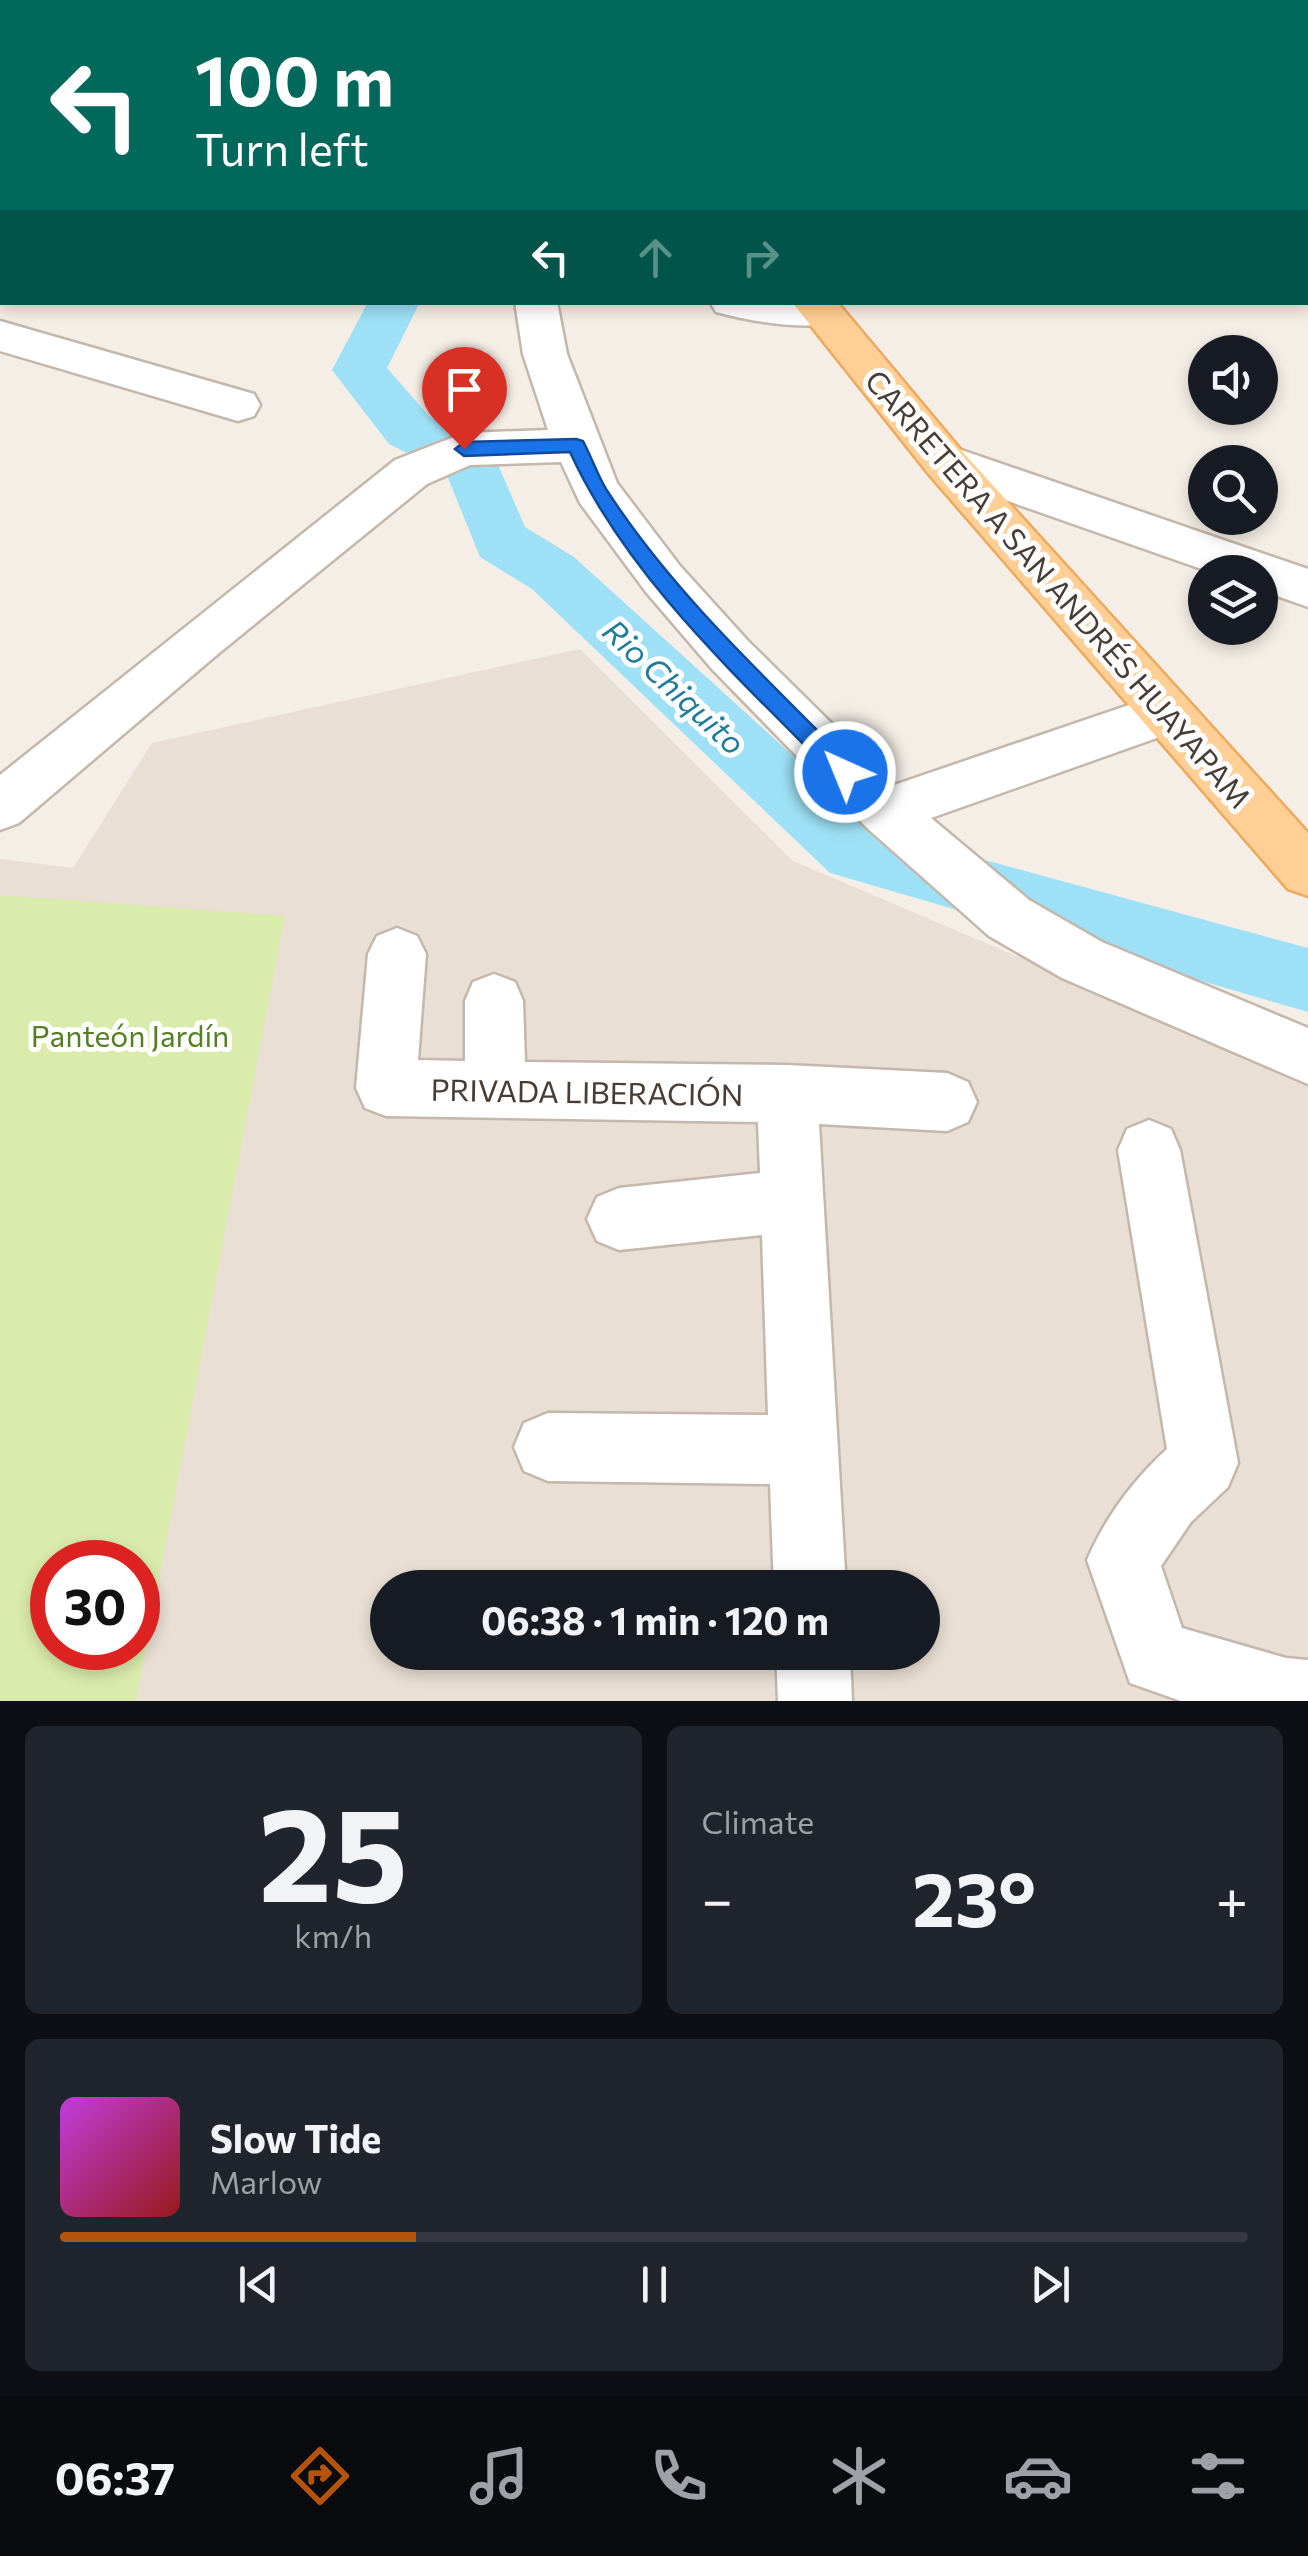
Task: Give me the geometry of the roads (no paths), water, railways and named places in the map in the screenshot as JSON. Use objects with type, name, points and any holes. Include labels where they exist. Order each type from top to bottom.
[{"type":"main road","name":"CARRETERA A SAN ANDRÉS HUAYAPAM","points":[[817,307],[944,460],[1308,872]]},
{"type":"street","points":[[537,305],[546,354],[576,446],[597,491],[663,578],[730,656],[884,811],[1009,918],[1082,960],[1308,1056]]},
{"type":"street","points":[[783,305],[817,307]]},
{"type":"street","points":[[0,336],[238,405]]},
{"type":"street","points":[[0,807],[200,639],[411,472],[464,449],[576,446]]},
{"type":"street","points":[[944,460],[1308,588]]},
{"type":"street","points":[[884,811],[1167,713]]},
{"type":"street","name":"PRIVADA LIBERACIÓN","points":[[397,954],[386,1088],[787,1094],[947,1102]]},
{"type":"street","points":[[494,1000],[495,1090]]},
{"type":"street","points":[[787,1094],[809,1570]]},
{"type":"street","points":[[1149,1150],[1204,1463],[1166,1497],[1124,1560],[1156,1658],[1286,1695],[1308,1697]]},
{"type":"street","points":[[619,1219],[792,1202]]},
{"type":"street","points":[[548,1447],[804,1450]]},
{"type":"street","points":[[814,1670],[815,1701]]},
{"type":"waterway","name":"Rio Chiquito","points":[[392,305],[359,370],[409,430],[470,460],[501,541],[553,573],[854,853],[1308,980]]},
{"type":"park label","name":"Panteón Jardín","points":[[130,1034]]}]
